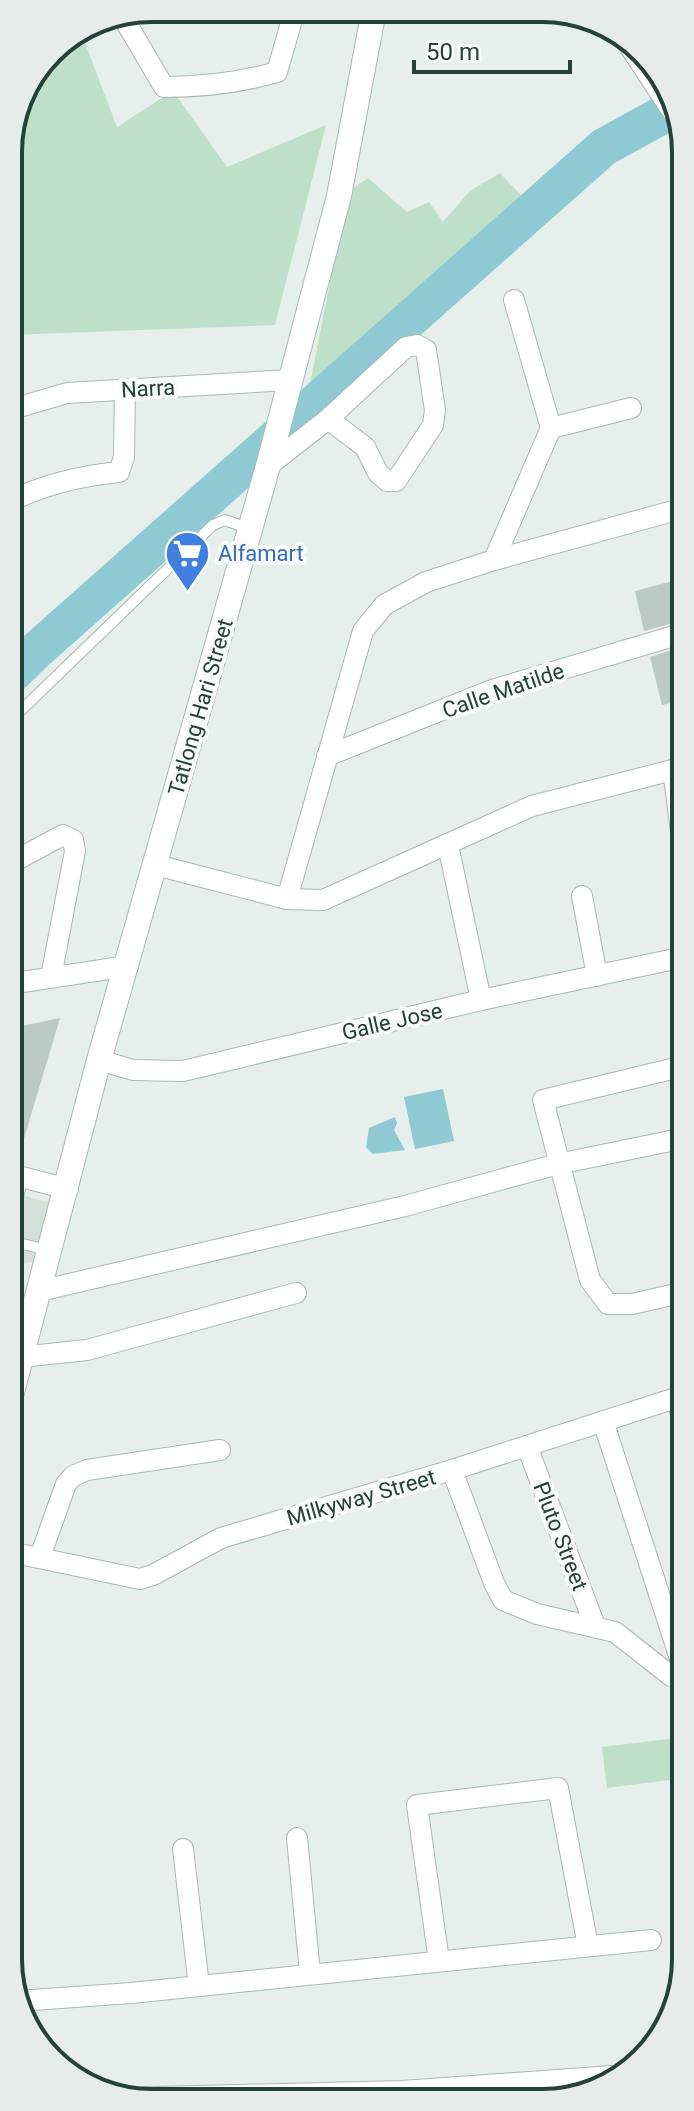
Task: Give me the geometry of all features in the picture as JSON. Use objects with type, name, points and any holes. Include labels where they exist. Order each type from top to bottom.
[{"type":"street","points":[[127,25],[164,87],[207,87],[277,72],[291,22]]},
{"type":"street","name":"Tatlong Hari Street","points":[[22,1353],[68,1189],[99,1060],[270,457],[339,196],[372,22]]},
{"type":"street","points":[[494,560],[551,428],[514,300]]},
{"type":"street","points":[[270,457],[328,419],[406,347],[417,345],[426,350],[435,410],[433,425],[396,481],[387,481],[378,473],[365,447],[328,419]]},
{"type":"street","points":[[22,495],[78,476],[119,472],[124,457],[125,389]]},
{"type":"street","name":"Narra","points":[[22,406],[67,393],[125,389],[287,390]]},
{"type":"street","points":[[551,428],[631,408]]},
{"type":"street","points":[[287,899],[363,631],[384,605],[426,582],[672,511]]},
{"type":"street","name":"Calle Matilde","points":[[327,756],[492,690],[672,637]]},
{"type":"street","points":[[156,865],[287,899],[323,900],[532,806],[672,771]]},
{"type":"street","points":[[22,856],[63,835],[73,840],[75,851],[51,977]]},
{"type":"street","points":[[448,845],[481,1000]]},
{"type":"street","points":[[582,896],[597,976]]},
{"type":"street","name":"Galle Jose","points":[[99,1060],[133,1070],[183,1071],[481,1000],[672,960]]},
{"type":"street","points":[[22,982],[128,966]]},
{"type":"street","points":[[672,1069],[543,1100],[590,1280],[608,1304],[632,1304],[672,1295]]},
{"type":"street","points":[[39,1291],[405,1206],[558,1164],[672,1141]]},
{"type":"street","points":[[22,1178],[68,1189]]},
{"type":"street","points":[[22,1357],[87,1350],[296,1293]]},
{"type":"street","name":"Milkyway Street","points":[[22,1554],[140,1579],[221,1538],[452,1470],[672,1399]]},
{"type":"street","points":[[603,1421],[672,1634]]},
{"type":"street","name":"Pluto Street","points":[[527,1446],[595,1626]]},
{"type":"street","points":[[40,1557],[66,1484],[73,1476],[87,1470],[220,1450]]},
{"type":"street","points":[[452,1470],[503,1600],[562,1620],[615,1632],[672,1676]]},
{"type":"street","points":[[439,1961],[417,1805],[558,1788],[588,1946]]},
{"type":"street","points":[[297,1838],[310,1973]]},
{"type":"street","points":[[183,1849],[199,1986]]},
{"type":"street","points":[[29,2000],[651,1940]]},
{"type":"street","points":[[431,2089],[595,2077]]},
{"type":"lane","points":[[22,709],[213,525],[225,520],[250,529]]},
{"type":"lane","points":[[22,1244],[50,1251]]},
{"type":"shaded area","points":[[22,1195],[55,1204],[38,1261],[22,1264]]},
{"type":"green space","points":[[84,41],[117,127],[173,91],[227,167],[326,125],[275,325],[22,335],[22,143],[26,118],[35,95],[66,54]]},
{"type":"green space","points":[[500,173],[534,209],[304,414],[348,191],[368,178],[407,212],[429,202],[443,222],[470,191]]},
{"type":"green space","points":[[672,1739],[672,1780],[607,1788],[602,1747]]},
{"type":"water","points":[[443,1089],[454,1141],[415,1149],[404,1097]]},
{"type":"water","points":[[395,1117],[397,1123],[394,1130],[405,1150],[373,1154],[366,1147],[369,1128]]},
{"type":"building","points":[[672,581],[672,623],[644,631],[635,591]]},
{"type":"building","points":[[672,650],[672,703],[662,705],[650,657]]},
{"type":"building","points":[[60,1018],[22,1145],[22,1026]]},
{"type":"waterway","points":[[22,664],[604,147],[666,113]]},
{"type":"place","name":"Alfamart","points":[[187,592]]}]
